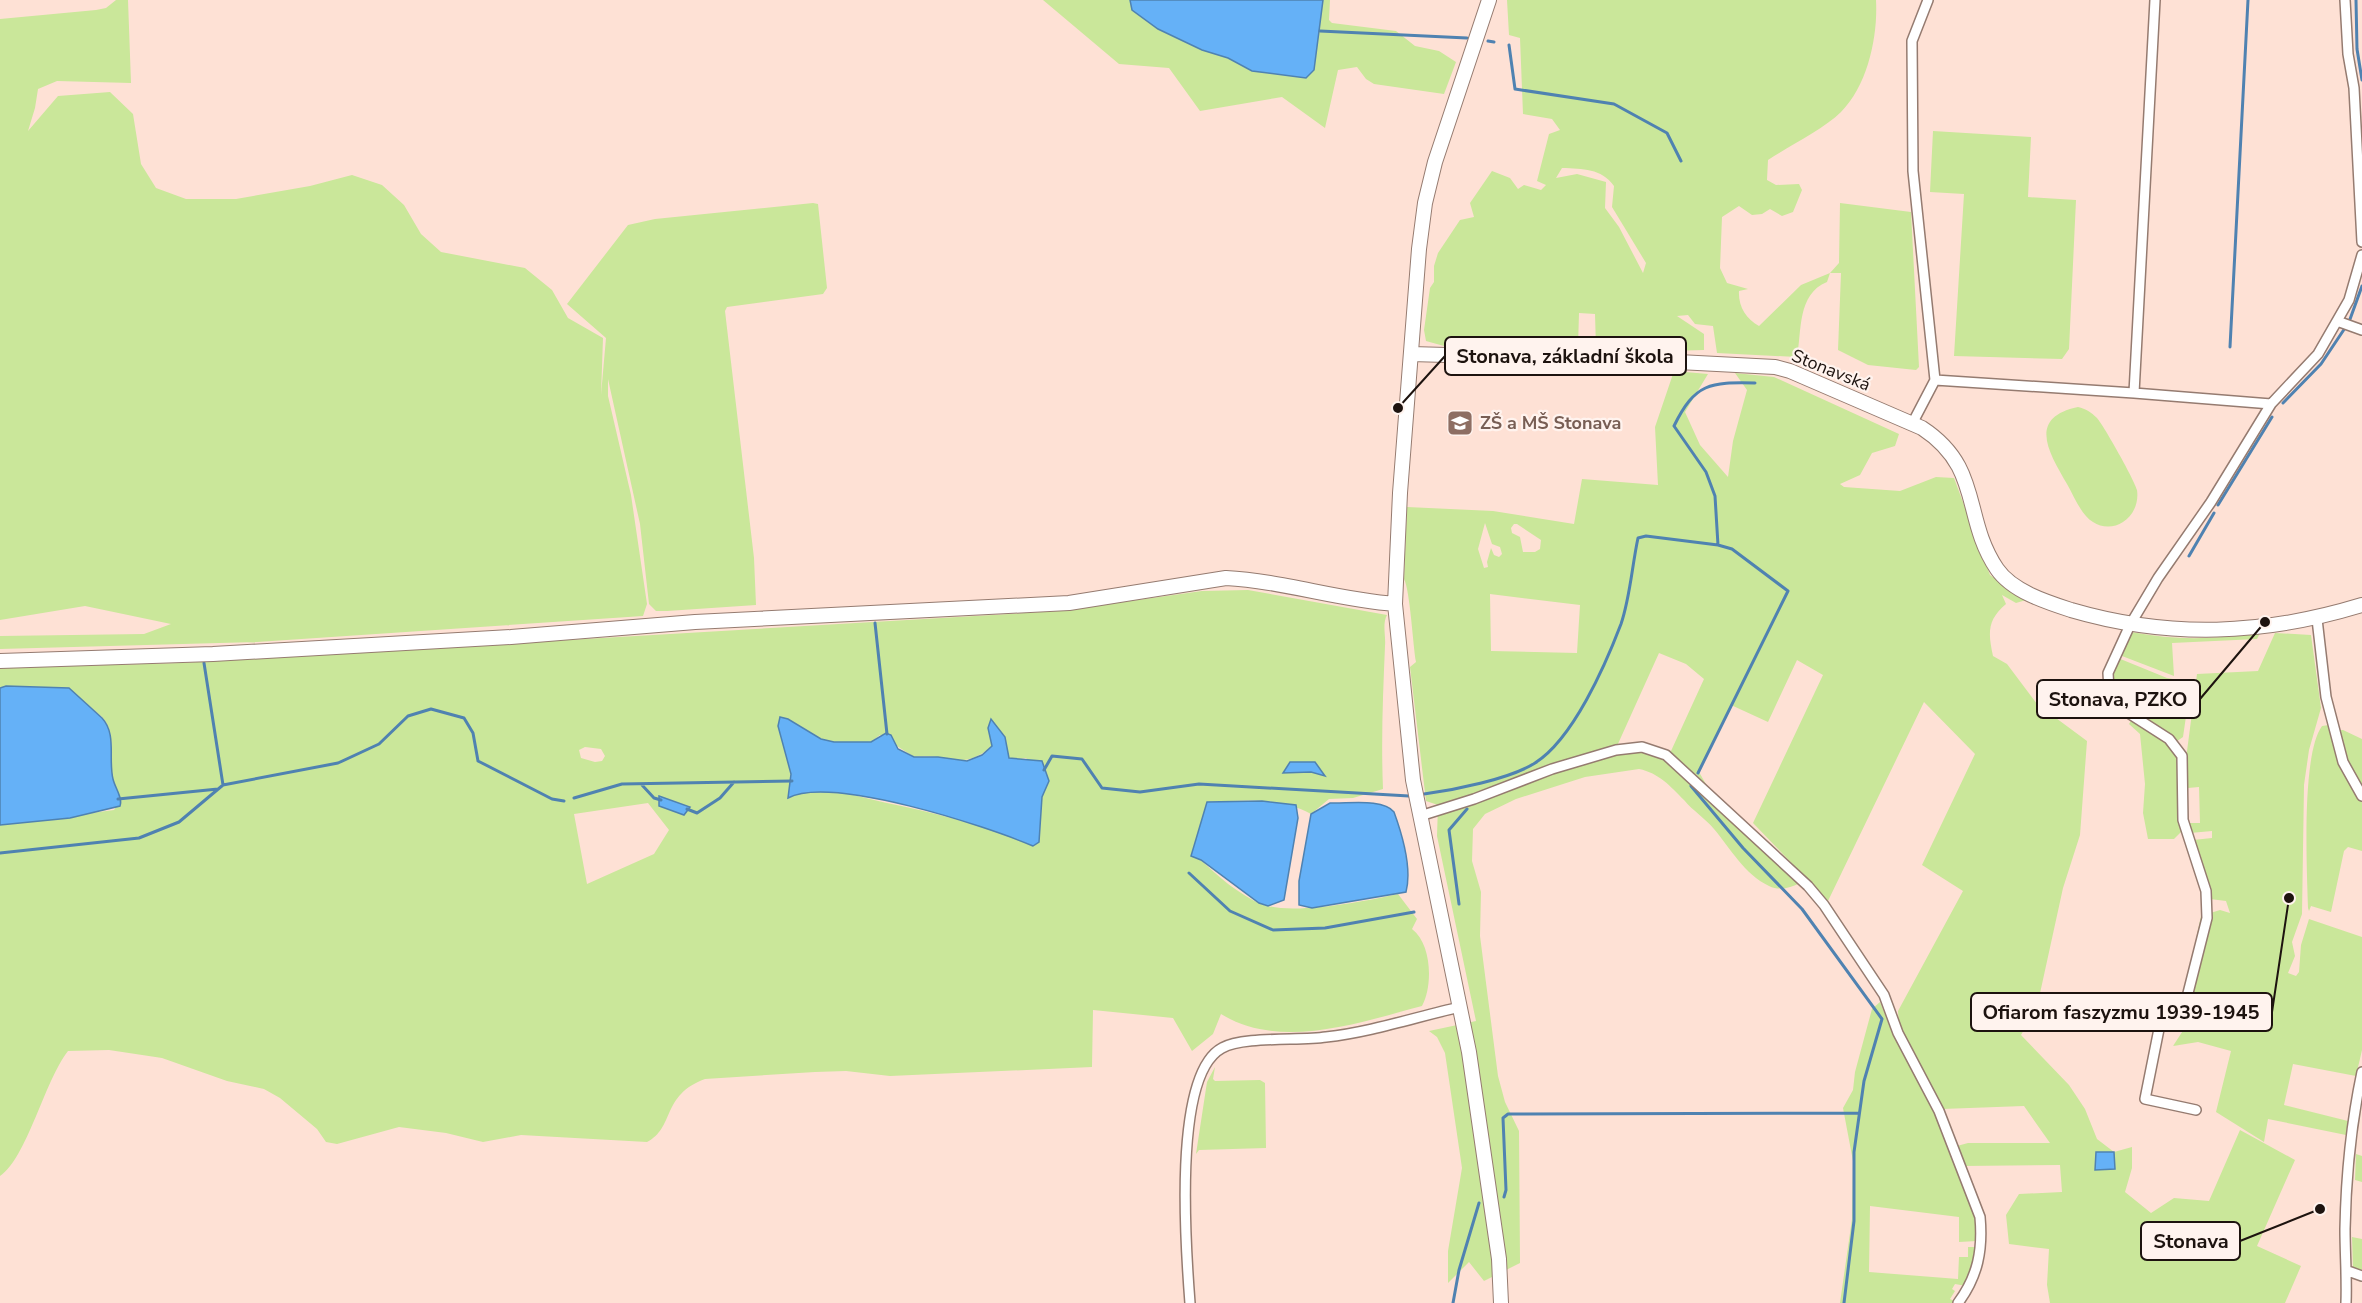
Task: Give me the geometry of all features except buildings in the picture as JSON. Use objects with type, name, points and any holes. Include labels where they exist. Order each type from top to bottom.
[{"type":"street","points":[[1489,0],[1438,151],[1428,192],[1419,249],[1395,604],[1402,694],[1420,816],[1469,1052],[1499,1259],[1502,1303]]},
{"type":"street","points":[[1912,424],[1935,380],[1913,171],[1912,41],[1928,0]]},
{"type":"street","points":[[2134,393],[2155,0]]},
{"type":"street","points":[[2345,0],[2348,54],[2354,88],[2362,242]]},
{"type":"street","points":[[2196,1110],[2145,1099],[2160,1024],[2180,1012],[2186,1001],[2207,918],[2206,891],[2182,820],[2182,756],[2169,739],[2119,707],[2109,690],[2108,673],[2130,625],[2158,578],[2179,551],[2261,425],[2271,404],[2318,354],[2349,300],[2362,255]]},
{"type":"street","points":[[2337,321],[2362,330]]},
{"type":"street","name":"Stonavská","points":[[1411,354],[1715,363],[1775,367],[1790,371],[1912,424],[1941,441],[1956,459],[1986,548],[2004,576],[2015,586],[2054,605],[2130,625],[2179,630],[2228,630],[2317,619]]},
{"type":"street","points":[[1935,380],[2271,404]]},
{"type":"street","points":[[0,661],[213,654],[512,637],[695,622],[1069,603],[1226,578],[1248,579],[1370,602],[1395,604]]},
{"type":"street","points":[[2362,605],[2317,619],[2326,697],[2343,762],[2362,796]]},
{"type":"street","points":[[1420,816],[1474,799],[1552,769],[1616,750],[1642,747],[1666,755],[1692,777],[1808,886],[1824,905],[1884,995],[1898,1033],[1939,1111],[1980,1217],[1982,1236],[1978,1265],[1972,1283],[1958,1303]]},
{"type":"street","points":[[1190,1303],[1185,1189],[1196,1085],[1206,1062],[1223,1047],[1255,1042],[1326,1037],[1460,1007]]},
{"type":"street","points":[[2346,1303],[2347,1184],[2362,1072]]},
{"type":"street","points":[[2348,1271],[2362,1276]]},
{"type":"green space","points":[[116,0],[128,0],[131,83],[57,81],[38,89],[28,131],[58,96],[110,92],[133,114],[141,164],[156,188],[186,199],[236,199],[310,186],[352,175],[382,185],[404,205],[421,234],[441,252],[525,268],[552,290],[568,318],[603,338],[601,395],[606,338],[567,304],[628,225],[655,219],[818,204],[827,288],[823,294],[727,307],[725,311],[754,558],[756,605],[656,611],[649,604],[640,524],[608,379],[608,396],[631,495],[647,604],[643,616],[257,642],[0,649],[0,636],[144,634],[171,624],[85,606],[0,620],[0,19],[96,10],[106,8]]},
{"type":"green space","points":[[1043,0],[1330,0],[1329,20],[1332,23],[1396,31],[1415,46],[1439,51],[1456,62],[1444,94],[1374,84],[1366,79],[1357,67],[1338,70],[1325,128],[1282,97],[1200,111],[1169,68],[1119,64]]},
{"type":"green space","points":[[1507,0],[1876,0],[1873,44],[1864,74],[1850,101],[1825,125],[1768,160],[1767,180],[1776,185],[1799,184],[1802,190],[1793,212],[1782,216],[1770,209],[1762,214],[1752,215],[1739,206],[1722,217],[1720,268],[1727,283],[1748,289],[1739,291],[1741,307],[1747,316],[1759,326],[1801,285],[1830,273],[1827,282],[1810,295],[1806,304],[1797,357],[1717,353],[1713,326],[1695,324],[1688,315],[1677,316],[1704,334],[1704,350],[1596,348],[1595,314],[1579,313],[1578,347],[1444,346],[1426,341],[1424,330],[1438,253],[1460,220],[1474,217],[1470,203],[1492,171],[1510,178],[1518,189],[1524,185],[1541,190],[1546,185],[1537,181],[1549,134],[1560,130],[1552,119],[1523,114],[1520,38],[1509,35]],"holes":[[[1562,168],[1584,169],[1597,173],[1614,186],[1612,207],[1646,263],[1643,273],[1619,227],[1605,208],[1606,182],[1577,174],[1556,178]]]},
{"type":"green space","points":[[1933,131],[2031,137],[2028,197],[2076,200],[2069,349],[2062,359],[1954,356],[1964,194],[1930,192]]},
{"type":"green space","points":[[1840,203],[1911,212],[1919,367],[1916,370],[1868,365],[1838,350],[1841,273],[1830,273],[1839,263]]},
{"type":"green space","points":[[1674,371],[1708,374],[1685,412],[1700,445],[1728,477],[1733,441],[1747,390],[1735,373],[1774,377],[1899,434],[1895,446],[1872,453],[1860,475],[1840,484],[1844,487],[1900,491],[1936,477],[1954,478],[1990,575],[2026,600],[2016,603],[2002,595],[2006,604],[1995,616],[1990,627],[1993,656],[2007,664],[2037,704],[2087,741],[2080,835],[2063,888],[2037,1007],[2021,1035],[2069,1085],[2085,1109],[2097,1139],[2114,1152],[2132,1147],[2132,1168],[2125,1192],[2151,1213],[2174,1198],[2209,1201],[2240,1130],[2295,1160],[2257,1246],[2301,1266],[2285,1303],[2050,1303],[2047,1285],[2049,1249],[2009,1244],[2006,1215],[2019,1194],[2062,1192],[2060,1165],[1963,1166],[1957,1146],[1968,1143],[2050,1143],[2024,1106],[1942,1109],[1899,1026],[1898,1011],[1963,891],[1922,865],[1975,754],[1924,702],[1828,901],[1753,823],[1823,675],[1797,660],[1768,722],[1731,705],[1699,772],[1723,814],[1753,831],[1800,883],[1781,889],[1773,888],[1760,881],[1745,868],[1710,825],[1669,785],[1658,777],[1639,769],[1585,777],[1516,799],[1485,814],[1473,829],[1472,861],[1481,892],[1480,936],[1498,1076],[1505,1102],[1519,1131],[1520,1263],[1484,1281],[1469,1262],[1448,1283],[1448,1251],[1462,1168],[1445,1053],[1437,1037],[1429,1031],[1476,1021],[1437,836],[1438,805],[1426,801],[1410,667],[1416,662],[1410,606],[1404,579],[1407,507],[1493,511],[1574,524],[1582,479],[1658,485],[1655,427]],"holes":[[[1485,523],[1492,544],[1500,547],[1502,554],[1499,557],[1494,555],[1491,548],[1488,567],[1484,568],[1478,549]],[[1517,524],[1541,540],[1540,549],[1535,552],[1523,552],[1520,537],[1512,533],[1511,528]],[[1490,594],[1580,605],[1577,653],[1491,651]],[[1659,653],[1686,664],[1704,679],[1671,751],[1641,742],[1617,746]]]},
{"type":"green space","points":[[2078,407],[2090,412],[2101,423],[2137,490],[2137,500],[2132,513],[2119,524],[2100,525],[2085,515],[2060,473],[2049,449],[2047,428],[2052,419],[2062,412]]},
{"type":"green space","points":[[1248,590],[1387,615],[1384,626],[1383,789],[1353,798],[1329,799],[1311,814],[1299,808],[1273,802],[1207,802],[1201,860],[1221,879],[1245,896],[1261,904],[1274,907],[1329,906],[1398,894],[1417,919],[1412,929],[1419,936],[1427,955],[1428,988],[1422,1006],[1347,1025],[1295,1032],[1269,1031],[1244,1025],[1221,1014],[1213,1034],[1192,1051],[1173,1018],[1093,1010],[1092,1067],[890,1076],[846,1071],[705,1079],[681,1094],[662,1128],[647,1142],[521,1135],[483,1142],[446,1133],[399,1127],[337,1144],[326,1142],[317,1129],[280,1098],[264,1089],[227,1081],[162,1058],[109,1050],[68,1051],[51,1081],[19,1153],[10,1167],[0,1176],[0,825],[114,810],[121,800],[112,778],[111,738],[107,724],[102,717],[68,688],[6,686],[0,688],[0,668],[180,663],[1059,611],[1202,591]],"holes":[[[780,717],[788,719],[821,739],[834,742],[871,742],[880,735],[914,757],[926,756],[954,760],[972,758],[992,746],[988,728],[991,720],[1005,737],[1008,758],[1014,760],[1026,758],[1049,781],[1042,797],[1039,842],[1033,846],[961,821],[850,794],[812,791],[788,798],[791,774]],[[585,747],[601,749],[605,756],[602,761],[595,762],[581,758],[579,750]],[[1315,762],[1324,776],[1311,772],[1284,773]],[[648,803],[669,830],[654,854],[587,884],[574,814]]]},
{"type":"green space","points":[[2132,632],[2165,637],[2196,638],[2260,633],[2257,639],[2172,643],[2174,676],[2122,656]]},
{"type":"green space","points":[[2275,633],[2311,635],[2321,708],[2309,750],[2304,785],[2302,914],[2292,942],[2295,956],[2288,973],[2296,976],[2299,972],[2301,945],[2309,919],[2362,937],[2362,1050],[2356,1076],[2293,1064],[2284,1105],[2348,1121],[2346,1135],[2268,1119],[2264,1142],[2216,1112],[2231,1051],[2198,1042],[2173,1046],[2186,1026],[2183,1001],[2201,916],[2220,910],[2230,913],[2226,901],[2210,899],[2193,840],[2212,838],[2212,831],[2190,833],[2188,823],[2200,823],[2199,787],[2188,788],[2187,780],[2180,801],[2182,831],[2174,839],[2148,839],[2143,813],[2145,784],[2140,734],[2129,724],[2135,714],[2127,709],[2117,697],[2113,674],[2118,658],[2167,678],[2191,682],[2183,737],[2170,746],[2181,763],[2186,759],[2197,674],[2258,671]]},
{"type":"green space","points":[[2329,725],[2334,730],[2343,730],[2362,739],[2362,851],[2348,847],[2344,851],[2331,912],[2311,906],[2309,911],[2306,841],[2308,786],[2315,741],[2322,726]]},
{"type":"green space","points":[[1880,1002],[1890,1027],[1937,1108],[1977,1209],[1977,1241],[1959,1242],[1959,1217],[1870,1206],[1869,1272],[1958,1279],[1959,1257],[1968,1257],[1968,1247],[1978,1247],[1966,1286],[1955,1284],[1952,1289],[1955,1291],[1950,1299],[1954,1301],[1959,1294],[1955,1303],[1840,1303],[1852,1219],[1853,1161],[1843,1108],[1853,1090],[1855,1072],[1872,1009]]},
{"type":"green space","points":[[1215,1067],[1213,1079],[1215,1081],[1260,1080],[1265,1083],[1266,1148],[1199,1150],[1196,1154],[1207,1082]]},
{"type":"green space","points":[[2356,1154],[2362,1156],[2362,1182],[2355,1180]]},
{"type":"green space","points":[[2352,1237],[2362,1239],[2362,1271],[2353,1270]]},
{"type":"water","points":[[1130,0],[1323,0],[1314,70],[1306,78],[1252,71],[1228,58],[1202,50],[1158,29],[1132,10]]},
{"type":"water","points":[[6,686],[69,688],[102,718],[107,724],[111,739],[112,771],[120,806],[70,818],[0,825],[0,688]]},
{"type":"water","points":[[780,717],[788,719],[821,739],[834,742],[871,742],[886,733],[891,735],[898,749],[914,757],[938,757],[967,761],[982,755],[992,746],[988,728],[991,719],[1005,737],[1009,758],[1042,761],[1049,781],[1042,797],[1039,842],[1033,846],[946,816],[872,798],[838,793],[809,793],[788,798],[791,774],[778,726]]},
{"type":"water","points":[[1290,762],[1315,762],[1325,776],[1311,772],[1283,773]]},
{"type":"water","points":[[659,796],[690,807],[684,815],[659,806]]},
{"type":"water","points":[[1262,801],[1296,805],[1298,818],[1284,900],[1268,906],[1259,903],[1201,860],[1191,856],[1207,802]]},
{"type":"water","points":[[1330,803],[1373,803],[1394,812],[1407,862],[1406,892],[1312,908],[1299,905],[1299,881],[1311,814]]},
{"type":"water","points":[[2096,1152],[2114,1152],[2115,1169],[2095,1170]]},
{"type":"waterway","points":[[2230,347],[2248,0]]},
{"type":"waterway","points":[[2356,0],[2357,49],[2362,80]]},
{"type":"waterway","points":[[1320,31],[1467,38]]},
{"type":"waterway","points":[[1488,41],[1494,42]]},
{"type":"waterway","points":[[1509,45],[1515,89],[1614,104],[1667,133],[1681,161]]},
{"type":"waterway","points":[[2349,322],[2362,286]]},
{"type":"waterway","points":[[2283,403],[2321,364],[2345,328]]},
{"type":"waterway","points":[[1424,794],[1481,783],[1524,769],[1549,752],[1562,737],[1575,720],[1597,680],[1621,624],[1629,593],[1638,538],[1646,536],[1718,545],[1715,496],[1706,472],[1674,426],[1689,401],[1706,388],[1726,383],[1755,383]]},
{"type":"waterway","points":[[2218,505],[2272,417]]},
{"type":"waterway","points":[[2189,556],[2214,513]]},
{"type":"waterway","points":[[1698,773],[1788,591],[1732,549],[1718,545]]},
{"type":"waterway","points":[[875,623],[887,734]]},
{"type":"waterway","points":[[204,663],[223,785]]},
{"type":"waterway","points":[[0,853],[139,838],[179,822],[223,785],[338,763],[379,744],[408,716],[431,709],[464,718],[473,733],[478,761],[552,799],[564,801]]},
{"type":"waterway","points":[[1044,770],[1052,756],[1082,759],[1102,788],[1140,792],[1199,784],[1409,796]]},
{"type":"waterway","points":[[574,798],[622,784],[792,781]]},
{"type":"waterway","points":[[687,809],[697,813],[720,798],[734,782]]},
{"type":"waterway","points":[[642,785],[654,798],[661,800]]},
{"type":"waterway","points":[[1691,786],[1743,848],[1802,909],[1882,1019],[1864,1081],[1854,1152],[1854,1221],[1844,1303]]},
{"type":"waterway","points":[[118,799],[218,789]]},
{"type":"waterway","points":[[1459,904],[1449,830],[1467,809]]},
{"type":"waterway","points":[[1189,873],[1230,911],[1273,930],[1325,928],[1414,912]]},
{"type":"waterway","points":[[1504,1197],[1506,1190],[1503,1118],[1508,1114],[1859,1113]]},
{"type":"waterway","points":[[1453,1303],[1459,1270],[1479,1203]]},
{"type":"place","name":"Stonava, základní škola","points":[[1398,408]]},
{"type":"place","name":"ZŠ a MŠ Stonava","points":[[1460,423]]},
{"type":"place","name":"Stonava, PZKO","points":[[2265,622]]},
{"type":"place","name":"Ofiarom faszyzmu 1939-1945","points":[[2289,898]]},
{"type":"place","name":"Stonava","points":[[2320,1209]]}]
